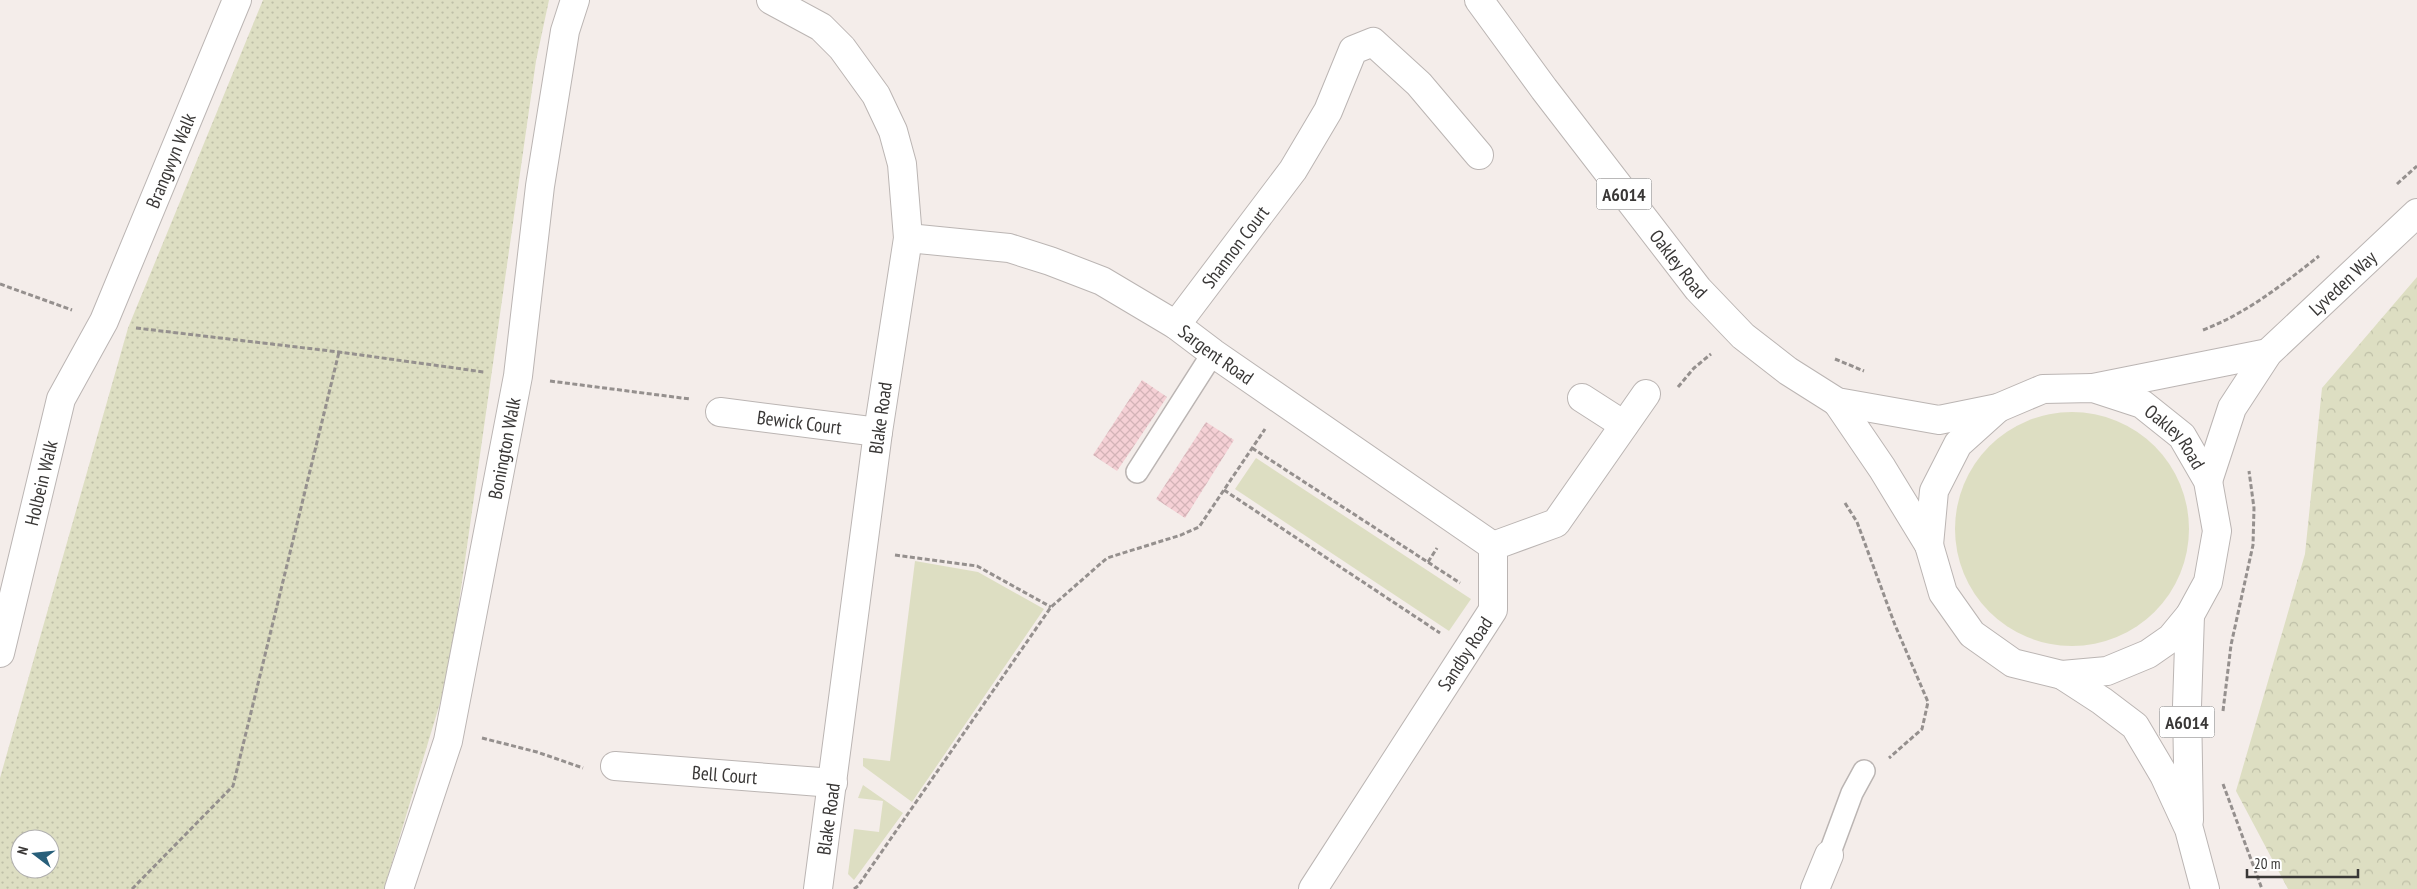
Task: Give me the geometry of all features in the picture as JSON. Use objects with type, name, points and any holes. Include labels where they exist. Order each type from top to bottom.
[{"type":"street","name":"Brangwyn Walk","points":[[104,321],[237,0]]},
{"type":"street","name":"Bonington Walk","points":[[399,889],[450,729],[518,376],[540,186],[565,31],[575,0]]},
{"type":"street","name":"Blake Road","points":[[771,0],[821,27],[842,48],[876,95],[893,131],[902,164],[908,238],[878,432],[818,889]]},
{"type":"street","name":"Oakley Road","points":[[1479,0],[1544,89],[1698,289],[1742,336],[1788,371],[1837,402],[1939,420],[1998,408],[2043,390],[2093,388],[2142,404],[2182,436],[2208,481],[2217,531],[2208,582],[2190,615],[2171,638],[2148,654],[2107,671],[2062,675],[2013,663],[1972,634],[1943,593],[1929,545],[1882,468],[1837,402]]},
{"type":"street","name":"Shannon Court","points":[[1176,325],[1293,170],[1328,111],[1354,50],[1373,42],[1419,84],[1479,155]]},
{"type":"street","name":"Lyveden Way","points":[[2208,481],[2232,408],[2268,353],[2417,214]]},
{"type":"street","name":"Sargent Road","points":[[908,238],[1009,248],[1102,281],[1176,325],[1212,353],[1493,546]]},
{"type":"street","name":"Holbein Walk","points":[[0,653],[61,399],[104,321]]},
{"type":"street","points":[[2093,388],[2268,353]]},
{"type":"street","points":[[1493,546],[1556,523],[1646,394]]},
{"type":"street","points":[[1582,398],[1624,425]]},
{"type":"street","name":"Oakley Road","points":[[1929,545],[1934,491],[1958,444],[1998,408]]},
{"type":"street","name":"Bewick Court","points":[[720,412],[878,432]]},
{"type":"street","name":"Sandby Road","points":[[1313,889],[1493,610],[1493,546]]},
{"type":"street","name":"Oakley Road","points":[[2189,829],[2187,706],[2190,615]]},
{"type":"street","name":"Oakley Road","points":[[2062,675],[2102,701],[2135,726],[2164,775],[2189,829],[2205,889]]},
{"type":"street","name":"Bell Court","points":[[615,766],[833,783]]},
{"type":"street","points":[[1815,889],[1829,855]]},
{"type":"lane","points":[[1137,472],[1212,353]]},
{"type":"lane","points":[[1829,855],[1852,792],[1864,771]]},
{"type":"path","points":[[2395,186],[2417,166]]},
{"type":"path","points":[[2196,332],[2221,323],[2257,304],[2322,253]]},
{"type":"path","points":[[0,284],[128,328],[339,352],[704,400],[720,412]]},
{"type":"path","points":[[132,889],[233,786],[339,352]]},
{"type":"path","points":[[1832,358],[1866,372]]},
{"type":"path","points":[[854,889],[858,886],[1051,607],[1108,558],[1181,536],[1199,527],[1283,402]]},
{"type":"path","points":[[1252,448],[1476,594],[1492,599]]},
{"type":"path","points":[[2223,714],[2231,645],[2253,545],[2254,508],[2249,466]]},
{"type":"path","points":[[1224,490],[1466,650]]},
{"type":"path","points":[[1844,503],[1857,522],[1895,625],[1928,702],[1922,729],[1889,758],[1864,771]]},
{"type":"path","points":[[892,554],[977,566],[1051,607]]},
{"type":"path","points":[[450,729],[537,752],[592,771],[615,766]]},
{"type":"path","points":[[2220,775],[2262,889]]},
{"type":"green space","points":[[263,0],[549,0],[536,61],[449,673],[384,889],[0,889],[0,778],[128,328]]},
{"type":"green space","points":[[2417,277],[2417,889],[2288,889],[2236,791],[2305,554],[2322,388]]},
{"type":"green space","points":[[2061,412],[2083,412],[2117,421],[2137,431],[2155,446],[2170,464],[2180,484],[2187,506],[2189,529],[2187,552],[2180,574],[2170,594],[2155,612],[2137,627],[2106,641],[2083,646],[2061,646],[2038,641],[2007,627],[1981,603],[1974,594],[1960,563],[1955,540],[1955,518],[1960,495],[1974,464],[1998,438],[2007,431],[2038,417]]},
{"type":"green space","points":[[1256,458],[1471,599],[1449,631],[1235,489]]},
{"type":"green space","points":[[915,561],[978,572],[1044,609],[912,802],[863,766],[863,758],[890,761]]},
{"type":"green space","points":[[863,785],[903,813],[854,880],[848,874],[854,829],[879,832],[883,801],[858,798]]},
{"type":"building","points":[[1142,380],[1167,397],[1117,471],[1093,455]]},
{"type":"building","points":[[1206,422],[1234,440],[1185,518],[1156,499]]}]
